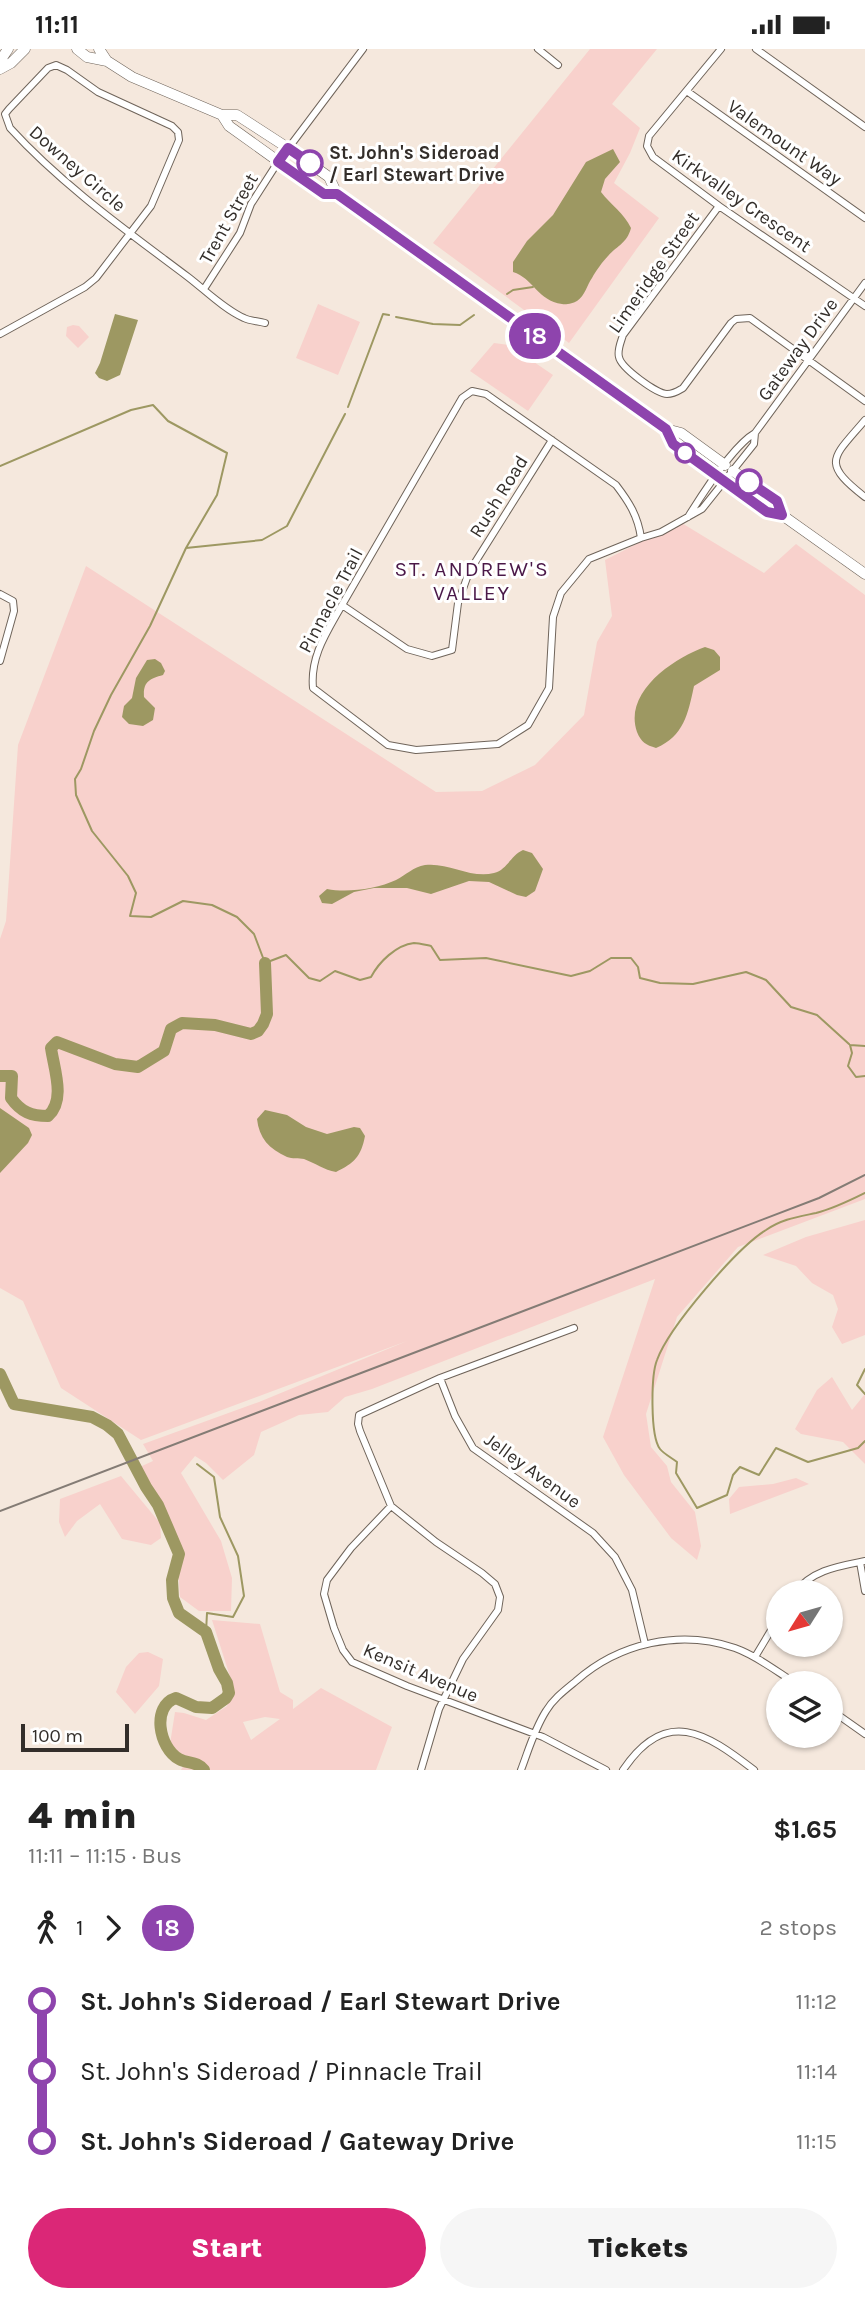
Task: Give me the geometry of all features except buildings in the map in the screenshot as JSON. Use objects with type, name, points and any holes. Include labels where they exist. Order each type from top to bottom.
[{"type":"main road","points":[[0,61],[8,49]]},
{"type":"main road","points":[[0,69],[11,63],[25,49]]},
{"type":"main road","points":[[76,49],[87,57],[107,61],[132,77],[222,115],[237,115],[288,148],[330,177],[337,194],[666,429],[681,433],[777,501],[782,515]]},
{"type":"main road","points":[[99,49],[107,61]]},
{"type":"main road","points":[[222,115],[229,126],[324,194],[337,194]]},
{"type":"main road","points":[[666,429],[673,444],[725,482],[767,512],[782,515],[865,574]]},
{"type":"street","name":"Trent Street","points":[[204,289],[240,233],[251,204],[278,162],[363,49]]},
{"type":"street","points":[[538,49],[558,65]]},
{"type":"street","name":"Kirkvalley Crescent","points":[[721,49],[649,136],[647,146],[653,157],[719,206],[865,306]]},
{"type":"street","points":[[757,49],[865,127]]},
{"type":"street","name":"Downey Circle","points":[[130,233],[151,206],[175,151],[179,140],[178,132],[172,126],[98,92],[67,69],[56,65],[48,68],[5,114],[16,135],[80,193],[130,233],[204,289],[244,318],[265,323]]},
{"type":"street","name":"Valemount Way","points":[[688,92],[865,218]]},
{"type":"street","name":"Limeridge Street","points":[[719,206],[623,335],[618,349],[622,363],[629,371],[663,394],[671,394],[682,388],[731,323],[743,318],[750,319],[808,362]]},
{"type":"street","points":[[0,334],[85,287],[96,278],[130,233]]},
{"type":"street","name":"Gateway Drive","points":[[725,482],[729,468],[754,444],[755,433],[865,283]]},
{"type":"street","points":[[808,362],[865,401]]},
{"type":"street","name":"Pinnacle Trail","points":[[641,538],[639,522],[616,485],[486,394],[472,391],[462,398],[325,636],[311,670],[313,688],[388,745],[416,750],[498,744],[528,725],[549,688],[553,617],[561,593],[589,559],[661,532],[688,517],[702,509],[725,482]]},
{"type":"street","points":[[865,420],[838,452],[836,461],[837,472],[842,480],[865,497]]},
{"type":"street","name":"Rush Road","points":[[342,605],[407,649],[432,656],[452,650],[457,603],[469,572],[552,440]]},
{"type":"street","name":"Pinnacle Trail","points":[[688,517],[716,475],[729,468]]},
{"type":"street","points":[[0,594],[13,601],[14,611],[0,661]]},
{"type":"street","points":[[421,1770],[443,1700],[463,1659],[498,1609],[500,1597],[495,1584],[482,1573],[436,1542],[391,1506],[360,1431],[359,1415],[440,1378],[574,1328]]},
{"type":"street","name":"Jelley Avenue","points":[[440,1378],[455,1416],[473,1448],[593,1533],[615,1557],[632,1590],[645,1644]]},
{"type":"street","name":"Kensit Avenue","points":[[391,1506],[351,1548],[327,1580],[324,1594],[327,1608],[343,1650],[352,1662],[364,1669],[543,1737],[606,1770]]},
{"type":"street","points":[[809,1580],[825,1570],[862,1562],[865,1591]]},
{"type":"street","points":[[755,1657],[766,1639]]},
{"type":"street","points":[[522,1770],[533,1734],[547,1709],[584,1674],[618,1653],[645,1644],[680,1641],[719,1644],[755,1657],[777,1671]]},
{"type":"street","points":[[843,1718],[865,1734]]},
{"type":"street","points":[[623,1770],[640,1748],[665,1734],[677,1732],[704,1735],[754,1770]]},
{"type":"shaded area","points":[[590,49],[657,49],[612,104],[640,128],[614,183],[659,218],[569,343],[433,243]]},
{"type":"shaded area","points":[[613,149],[620,162],[605,179],[601,192],[631,228],[625,241],[612,252],[593,276],[580,299],[568,304],[554,302],[513,272],[513,262],[527,241],[553,215],[586,162]]},
{"type":"shaded area","points":[[318,304],[360,322],[338,375],[296,358]]},
{"type":"shaded area","points":[[115,314],[138,320],[120,375],[107,381],[95,373]]},
{"type":"shaded area","points":[[79,326],[89,337],[78,348],[66,336],[67,327]]},
{"type":"shaded area","points":[[494,343],[509,345],[553,375],[528,411],[470,371]]},
{"type":"shaded area","points":[[680,522],[764,573],[796,544],[865,595],[865,1199],[738,1247],[677,1317],[646,1414],[651,1447],[667,1466],[671,1482],[695,1512],[701,1546],[697,1560],[671,1538],[624,1475],[603,1437],[655,1279],[372,1389],[345,1397],[328,1412],[299,1415],[261,1432],[254,1455],[223,1480],[195,1456],[181,1473],[221,1541],[232,1578],[231,1611],[199,1611],[180,1597],[176,1540],[143,1475],[142,1466],[153,1461],[143,1444],[259,1402],[407,1341],[141,1440],[61,1388],[23,1301],[0,1288],[0,939],[6,921],[18,745],[86,566],[436,792],[482,791],[535,765],[584,715],[597,642],[612,616],[605,560]]},
{"type":"shaded area","points":[[705,647],[714,650],[720,657],[720,670],[694,686],[687,715],[673,737],[656,748],[647,744],[637,732],[635,717],[637,703],[644,690],[666,668]]},
{"type":"shaded area","points":[[155,659],[165,671],[163,675],[148,682],[145,688],[144,697],[155,708],[153,720],[143,726],[129,724],[122,717],[124,706],[132,698],[136,678],[147,660]]},
{"type":"shaded area","points":[[523,850],[532,853],[543,869],[535,891],[526,897],[489,882],[469,881],[431,894],[407,888],[374,888],[354,892],[332,904],[322,903],[319,896],[327,889],[353,890],[380,886],[425,865],[477,874],[494,873]]},
{"type":"shaded area","points":[[0,1108],[29,1128],[32,1135],[0,1173]]},
{"type":"shaded area","points":[[265,1110],[287,1115],[306,1127],[327,1134],[360,1128],[365,1136],[359,1154],[336,1172],[304,1159],[287,1157],[270,1146],[260,1132],[257,1119]]},
{"type":"shaded area","points":[[865,1220],[865,1335],[842,1344],[832,1327],[838,1309],[833,1295],[812,1283],[796,1266],[763,1255],[806,1237]]},
{"type":"shaded area","points":[[832,1377],[852,1410],[865,1394],[865,1464],[843,1442],[801,1434],[795,1429],[817,1390]]},
{"type":"shaded area","points":[[121,1476],[160,1523],[161,1538],[151,1545],[122,1539],[100,1504],[77,1521],[65,1537],[59,1522],[60,1499]]},
{"type":"shaded area","points":[[796,1478],[809,1484],[730,1514],[729,1499],[739,1487],[773,1484]]},
{"type":"shaded area","points":[[212,1620],[260,1624],[280,1692],[293,1700],[293,1709],[321,1688],[392,1727],[376,1770],[181,1770],[187,1759],[170,1744],[175,1712],[206,1720],[227,1706],[233,1686]],"holes":[[[265,1717],[280,1719],[251,1740],[243,1722]]]},
{"type":"shaded area","points":[[148,1652],[163,1659],[159,1686],[135,1714],[116,1692],[126,1667],[139,1653]]},
{"type":"waterway","points":[[507,294],[513,290],[533,287]]},
{"type":"waterway","points":[[348,407],[383,314],[389,315]]},
{"type":"waterway","points":[[396,317],[433,324],[460,325],[474,315]]},
{"type":"waterway","points":[[0,466],[131,410],[153,405],[168,421],[227,453],[217,495],[186,548]]},
{"type":"waterway","points":[[345,414],[287,526],[262,540],[186,548],[150,626],[94,731],[75,779],[76,795],[92,831],[128,876],[136,893],[130,916],[151,917],[183,901],[212,905],[237,917],[254,934],[265,963],[286,955],[309,978],[320,981],[335,971],[360,980],[371,977],[389,955],[407,944],[414,943],[431,946],[440,960],[486,958],[571,976],[590,971],[611,958],[631,958],[638,967],[640,978],[660,983],[693,984],[746,972],[766,980],[791,1007],[817,1015],[849,1044]]},
{"type":"waterway","points":[[0,1076],[12,1076],[11,1098],[19,1107],[31,1114],[48,1116],[58,1093],[51,1048],[57,1042],[115,1064],[138,1067],[164,1051],[171,1029],[182,1023],[215,1025],[251,1034],[258,1031],[267,1014],[265,963]]},
{"type":"waterway","points":[[850,1045],[852,1053],[848,1066],[856,1077],[865,1076]]},
{"type":"waterway","points":[[850,1045],[865,1046]]},
{"type":"waterway","points":[[865,1193],[829,1209],[778,1223],[753,1239],[738,1253],[689,1309],[664,1346],[655,1368],[652,1405],[654,1432],[660,1449],[677,1462],[676,1473],[697,1508],[727,1495],[733,1475],[740,1467],[759,1475],[776,1448],[808,1462],[858,1448],[865,1441]]},
{"type":"waterway","points":[[865,1369],[857,1385],[865,1394]]},
{"type":"waterway","points":[[0,1374],[14,1404],[92,1417],[118,1434],[158,1505],[179,1554],[172,1580],[173,1598],[179,1613],[206,1632],[229,1693],[212,1708],[196,1707],[176,1698],[168,1702],[163,1709],[161,1727],[172,1754],[204,1770]]},
{"type":"waterway","points":[[197,1464],[214,1477],[220,1517],[238,1556],[244,1596],[233,1617],[207,1613],[206,1632]]},
{"type":"railway","points":[[0,1511],[819,1198],[865,1175]]},
{"type":"bus line","name":"18","points":[[310,163],[288,148],[278,162],[324,194],[337,194],[666,429],[673,444],[708,470],[767,512],[782,515],[777,501],[749,482]]},
{"type":"place","name":"St. John's Sideroad / Earl Stewart Drive","points":[[310,163]]},
{"type":"district","name":"ST. ANDREW'S VALLEY","points":[[472,581]]}]
